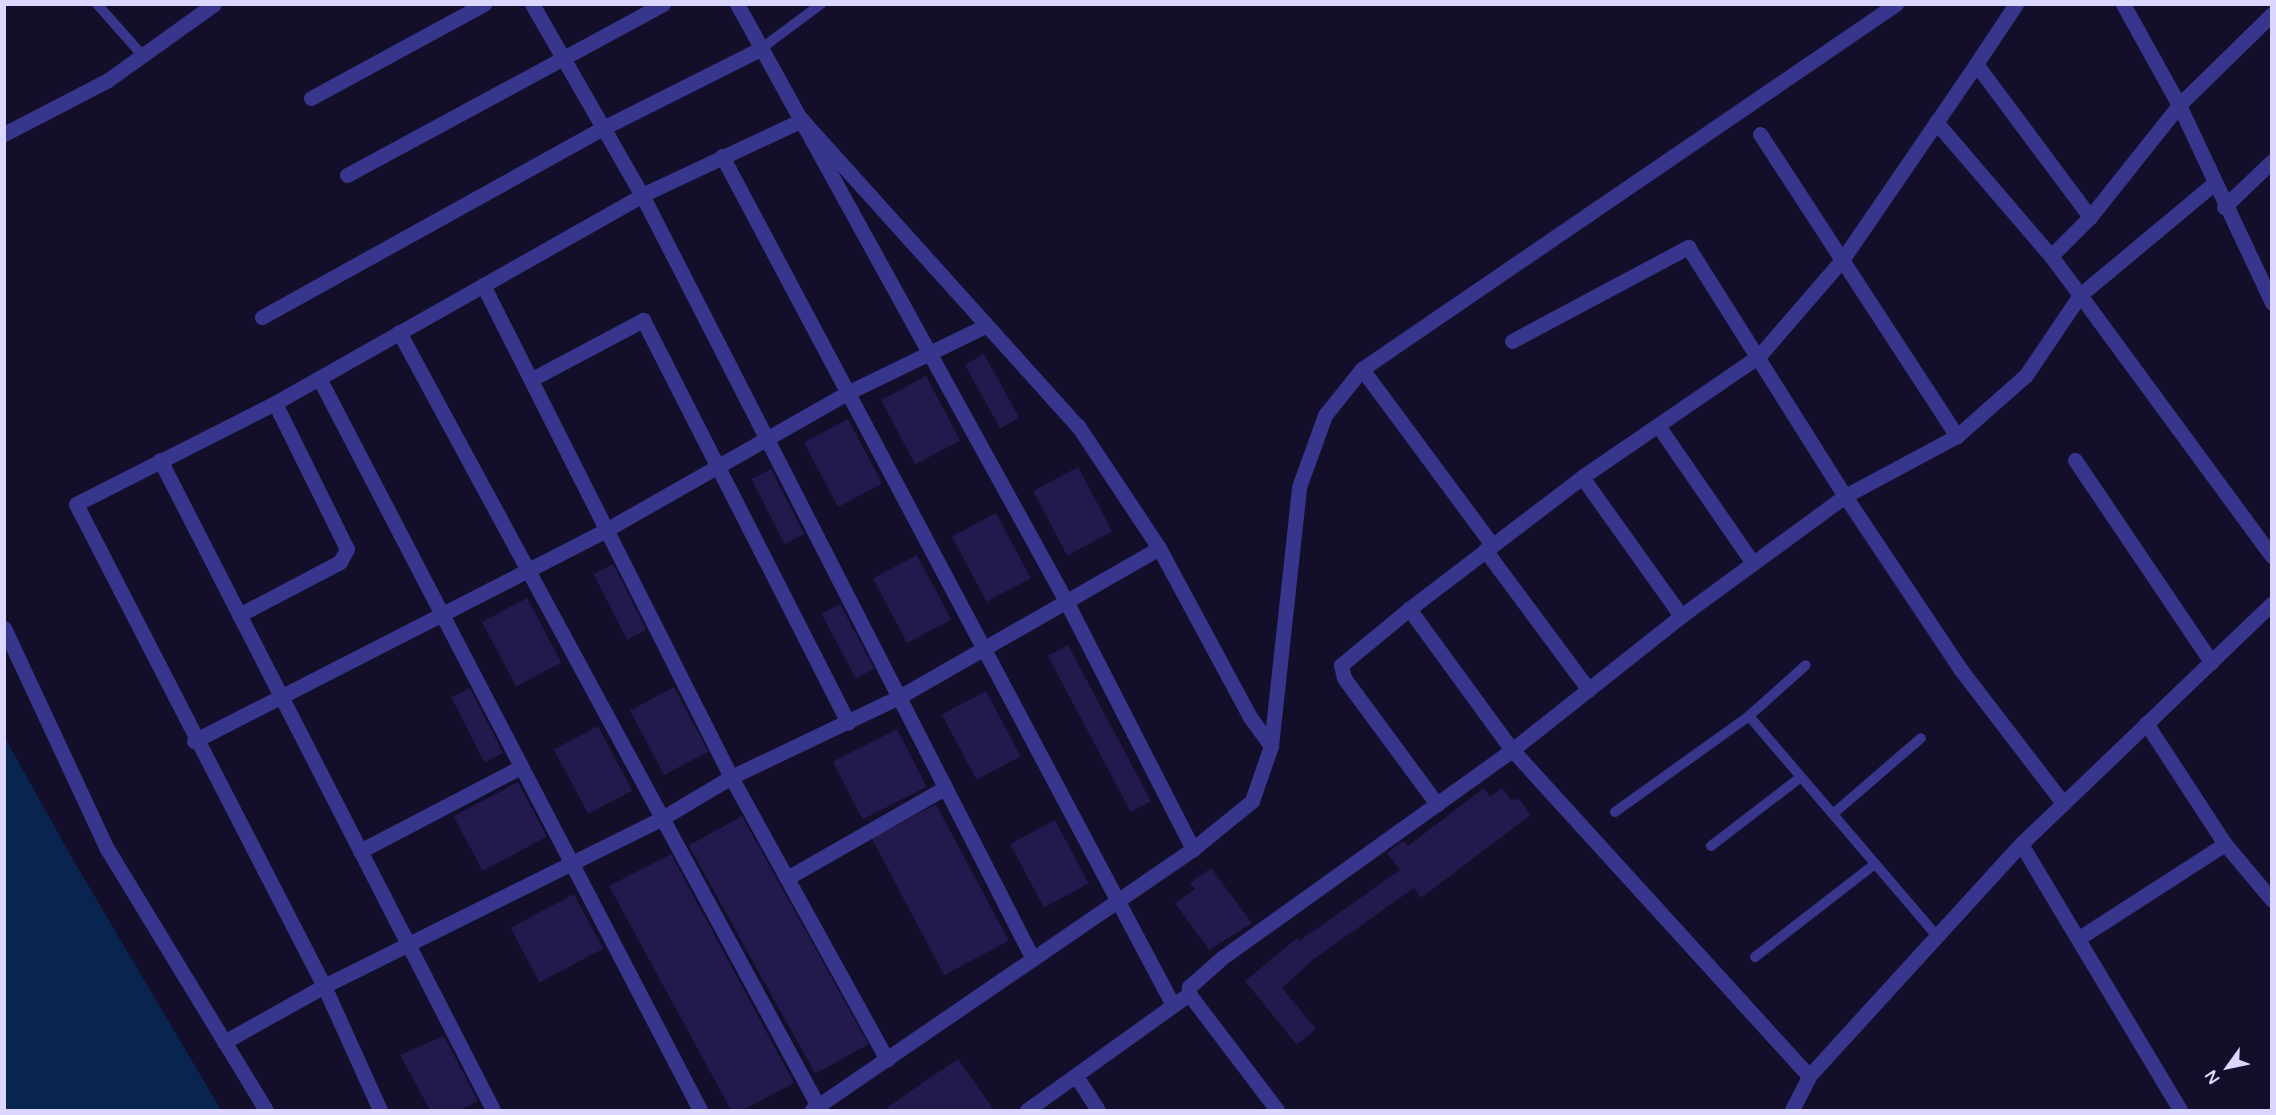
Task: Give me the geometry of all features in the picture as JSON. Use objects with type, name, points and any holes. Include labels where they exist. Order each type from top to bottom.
[{"type":"street","points":[[4,134],[108,80],[214,4]]},
{"type":"street","points":[[310,98],[484,4]]},
{"type":"street","points":[[531,4],[642,195],[1033,959]]},
{"type":"street","points":[[347,175],[663,4]]},
{"type":"street","points":[[737,4],[928,355],[1066,601],[1193,849]]},
{"type":"street","points":[[399,332],[815,1108],[1118,903],[1193,849],[1252,801],[1271,746],[1299,487],[1325,415],[1362,369],[1896,4]]},
{"type":"street","points":[[1437,804],[1344,678],[1341,665],[1408,609],[1582,477],[1659,427],[1759,356],[1842,260],[2016,4]]},
{"type":"street","points":[[2123,4],[2179,105],[2213,184],[2271,303]]},
{"type":"street","points":[[2051,256],[2090,217],[2179,105],[2271,14]]},
{"type":"street","points":[[262,317],[603,128],[762,48]]},
{"type":"street","points":[[1976,64],[2090,217]]},
{"type":"street","points":[[380,1110],[324,986],[194,741],[76,504],[275,403],[642,195],[802,120]]},
{"type":"street","points":[[802,120],[985,326],[1078,426],[1159,549],[1250,717],[1271,746]]},
{"type":"street","points":[[1936,123],[2051,256],[2271,556]]},
{"type":"street","points":[[1760,134],[1957,436]]},
{"type":"street","points":[[722,156],[981,648],[1173,1005]]},
{"type":"street","points":[[2224,207],[2271,161]]},
{"type":"street","points":[[1277,1110],[1189,994],[1189,987],[1223,957],[1512,750],[1752,562],[1845,496],[1957,436],[2026,375],[2080,295],[2213,184]]},
{"type":"street","points":[[1512,341],[1688,247],[1759,356],[1845,496],[1961,670],[2063,803]]},
{"type":"street","points":[[483,285],[532,380],[604,531],[731,777],[887,1060]]},
{"type":"street","points":[[532,380],[643,320],[720,466],[848,723]]},
{"type":"street","points":[[194,741],[443,611],[604,531],[847,393],[985,326]]},
{"type":"street","points":[[1362,369],[1589,690]]},
{"type":"street","points":[[319,378],[443,611],[520,767],[700,1110]]},
{"type":"street","points":[[239,615],[340,562],[347,549],[275,403]]},
{"type":"street","points":[[1659,427],[1752,562]]},
{"type":"street","points":[[160,460],[493,1110]]},
{"type":"street","points":[[2075,460],[2211,662]]},
{"type":"street","points":[[1582,477],[1681,616]]},
{"type":"street","points":[[224,1042],[324,986],[571,866],[659,820],[731,777],[848,723],[1159,549]]},
{"type":"street","points":[[1793,1110],[1809,1076],[2021,844],[2271,603]]},
{"type":"street","points":[[1408,609],[1512,750],[1809,1076]]},
{"type":"street","points":[[4,628],[106,847],[266,1110]]},
{"type":"street","points":[[2146,723],[2225,844],[2271,900]]},
{"type":"street","points":[[360,851],[520,767]]},
{"type":"street","points":[[786,878],[945,788]]},
{"type":"street","points":[[2021,844],[2180,1110]]},
{"type":"street","points":[[2079,938],[2225,844]]},
{"type":"street","points":[[1027,1110],[1189,994]]},
{"type":"street","points":[[1076,1076],[1098,1110]]},
{"type":"lane","points":[[97,4],[143,56]]},
{"type":"lane","points":[[762,48],[821,4]]},
{"type":"lane","points":[[1615,812],[1749,716],[1806,665]]},
{"type":"lane","points":[[1749,716],[1937,936]]},
{"type":"lane","points":[[1833,814],[1921,738]]},
{"type":"lane","points":[[1711,846],[1801,777]]},
{"type":"lane","points":[[1755,957],[1875,864]]},
{"type":"water","points":[[5,738],[75,863],[221,1110],[5,1110]]},
{"type":"building","points":[[984,354],[1019,418],[1000,429],[965,365]]},
{"type":"building","points":[[926,376],[960,440],[915,464],[881,400]]},
{"type":"building","points":[[848,419],[882,483],[838,507],[804,442]]},
{"type":"building","points":[[1078,467],[1112,531],[1067,555],[1033,491]]},
{"type":"building","points":[[771,469],[804,534],[785,544],[751,479]]},
{"type":"building","points":[[996,513],[1031,578],[987,602],[952,536]]},
{"type":"building","points":[[917,555],[951,619],[907,643],[873,578]]},
{"type":"building","points":[[613,564],[647,630],[627,640],[593,574]]},
{"type":"building","points":[[527,598],[561,662],[516,686],[482,622]]},
{"type":"building","points":[[840,604],[874,668],[856,678],[821,614]]},
{"type":"building","points":[[1068,645],[1151,801],[1131,812],[1048,656]]},
{"type":"building","points":[[674,687],[708,751],[664,775],[630,710]]},
{"type":"building","points":[[470,688],[503,753],[484,763],[451,698]]},
{"type":"building","points":[[986,691],[1021,756],[977,780],[942,714]]},
{"type":"building","points":[[598,726],[632,790],[588,814],[554,749]]},
{"type":"building","points":[[897,729],[927,787],[862,820],[833,762]]},
{"type":"building","points":[[518,782],[547,837],[483,871],[454,816]]},
{"type":"building","points":[[1484,788],[1490,797],[1502,788],[1511,800],[1519,799],[1531,815],[1421,898],[1414,888],[1314,959],[1282,988],[1316,1029],[1297,1045],[1245,981],[1297,938],[1299,941],[1400,870],[1387,853],[1403,841],[1408,846]]},
{"type":"building","points":[[936,804],[1009,941],[944,975],[872,838]]},
{"type":"building","points":[[742,816],[869,1044],[815,1074],[689,846]]},
{"type":"building","points":[[1055,820],[1089,884],[1044,908],[1010,844]]},
{"type":"building","points":[[671,854],[794,1083],[743,1110],[731,1110],[609,886]]},
{"type":"building","points":[[1211,868],[1252,923],[1209,950],[1175,903],[1195,889],[1190,883]]},
{"type":"building","points":[[574,894],[603,949],[540,983],[510,928]]},
{"type":"building","points":[[444,1036],[478,1101],[460,1110],[430,1110],[400,1055]]},
{"type":"building","points":[[958,1059],[994,1110],[884,1110],[922,1083]]}]
